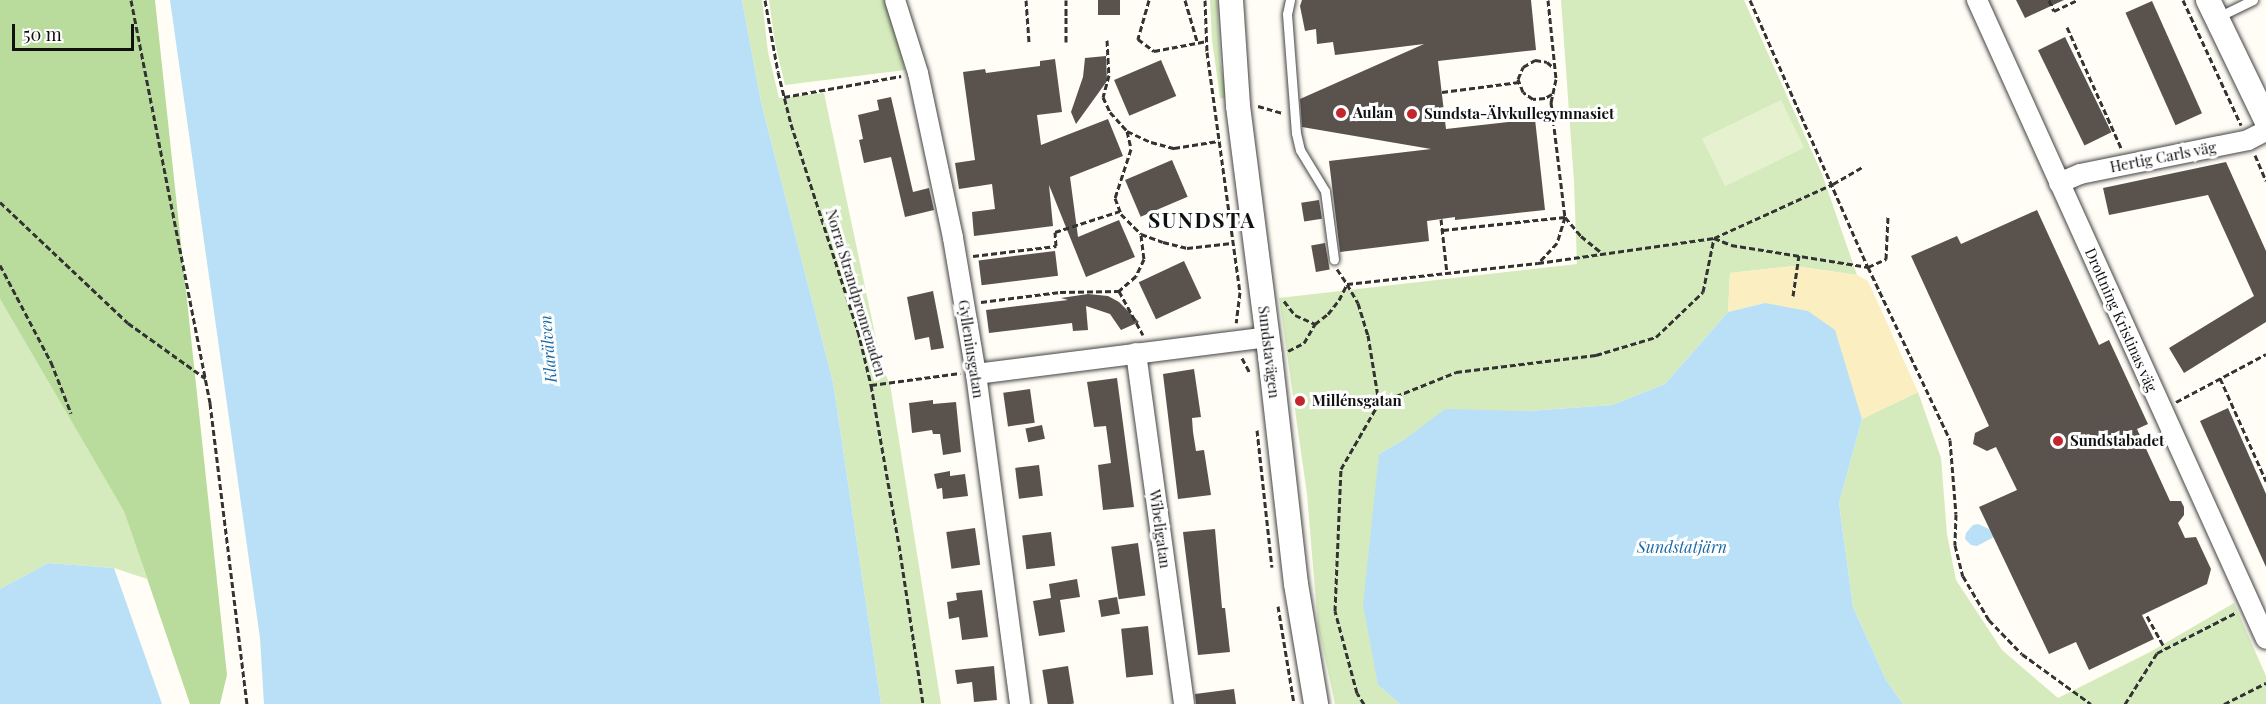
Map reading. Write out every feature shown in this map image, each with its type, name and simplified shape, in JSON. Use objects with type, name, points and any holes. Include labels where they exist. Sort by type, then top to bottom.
[{"type":"street","name":"Gylleniusgatan","points":[[895,0],[918,74],[956,258],[976,374],[1020,704]]},
{"type":"street","name":"Sundstavägen","points":[[1231,0],[1238,106],[1269,346],[1296,584],[1316,704]]},
{"type":"street","name":"Drottning Kristinas väg","points":[[1977,0],[2266,639]]},
{"type":"street","points":[[2212,9],[2266,120]]},
{"type":"street","name":"Hertig Carls väg","points":[[2060,183],[2080,174],[2248,140],[2266,131]]},
{"type":"street","points":[[976,374],[1142,352],[1269,346]]},
{"type":"street","name":"Wibeligatan","points":[[1142,352],[1184,704]]},
{"type":"lane","points":[[1290,0],[1287,14],[1296,133],[1300,150],[1325,190],[1334,259]]},
{"type":"lane","points":[[2212,9],[2253,0]]},
{"type":"path","points":[[131,0],[205,378],[226,513],[247,704]]},
{"type":"path","name":"Norra Strandpromenaden","points":[[765,0],[784,97],[858,331],[871,385],[899,545],[923,704]]},
{"type":"path","points":[[1026,0],[1029,42]]},
{"type":"path","points":[[1066,0],[1066,42]]},
{"type":"path","points":[[1149,0],[1138,39],[1154,51],[1197,41],[1207,41]]},
{"type":"path","points":[[1185,0],[1197,41]]},
{"type":"path","points":[[1538,263],[1557,243],[1565,218],[1551,102],[1555,70],[1548,0]]},
{"type":"path","points":[[1750,0],[1868,267],[1950,440],[1956,514],[1954,545],[1963,576],[1989,620],[2022,654],[2091,704]]},
{"type":"path","points":[[2049,0],[2054,11],[2078,0]]},
{"type":"path","points":[[2183,0],[2266,181]]},
{"type":"path","points":[[2067,27],[2124,155]]},
{"type":"path","points":[[1107,40],[1109,75],[1103,97],[1110,112],[1127,131],[1151,142],[1174,148],[1218,141]]},
{"type":"path","points":[[1553,92],[1545,98],[1533,99],[1522,92],[1519,82],[1523,67],[1534,60],[1547,62],[1555,70]]},
{"type":"path","points":[[784,97],[918,74]]},
{"type":"path","points":[[1442,92],[1519,82]]},
{"type":"path","points":[[1127,131],[1131,149],[1115,198],[1120,211],[1141,234],[1187,248],[1232,243]]},
{"type":"path","points":[[1347,284],[1538,263],[1714,238],[1833,184],[1863,167]]},
{"type":"path","points":[[0,202],[128,323],[205,378]]},
{"type":"path","points":[[956,258],[1056,246],[1055,232],[1120,211]]},
{"type":"path","points":[[1714,238],[1731,245],[1868,267],[1886,259],[1888,216]]},
{"type":"path","points":[[1443,230],[1565,218]]},
{"type":"path","points":[[1565,218],[1581,236],[1603,253]]},
{"type":"path","points":[[1441,219],[1447,273]]},
{"type":"path","points":[[964,304],[1060,292],[1119,291],[1136,276],[1144,259],[1141,234]]},
{"type":"path","points":[[1378,404],[1456,372],[1596,355],[1656,337],[1703,292],[1714,238]]},
{"type":"path","points":[[1793,296],[1799,255]]},
{"type":"path","points":[[1334,259],[1338,274],[1358,303],[1368,335],[1378,404],[1341,469],[1335,610],[1356,693],[1364,704]]},
{"type":"path","points":[[0,266],[51,362],[71,413]]},
{"type":"path","points":[[1269,346],[1304,343],[1315,324],[1328,314],[1339,300],[1347,284]]},
{"type":"path","points":[[1119,291],[1140,327],[1142,352]]},
{"type":"path","points":[[2161,410],[2266,354]]},
{"type":"path","points":[[871,385],[965,372],[976,374]]},
{"type":"path","points":[[2220,378],[2266,481]]},
{"type":"path","points":[[2125,704],[2148,663],[2165,648],[2242,610]]},
{"type":"path","points":[[2147,616],[2165,648]]},
{"type":"path","points":[[2224,704],[2266,683]]},
{"type":"green space","points":[[0,0],[155,0],[227,675],[220,704],[190,704],[124,511],[0,299]]},
{"type":"green space","points":[[742,0],[762,0],[768,52],[779,98],[824,93],[882,367],[890,384],[941,704],[881,704],[833,382],[761,102]]},
{"type":"green space","points":[[769,0],[885,0],[896,27],[905,70],[785,85],[775,43]]},
{"type":"green space","points":[[1210,0],[1217,0],[1220,61],[1227,99],[1220,98],[1212,40]]},
{"type":"green space","points":[[1561,0],[1744,0],[1822,174],[1857,275],[1794,266],[1730,273],[1728,312],[1665,384],[1612,405],[1527,411],[1405,439],[1379,454],[1378,685],[1400,704],[1335,704],[1318,626],[1307,494],[1279,298],[1577,264],[1574,182]]},
{"type":"green space","points":[[1781,100],[1804,148],[1725,186],[1702,139]]},
{"type":"green space","points":[[0,299],[124,510],[147,579],[114,568],[48,563],[0,589]]},
{"type":"green space","points":[[1918,392],[1941,458],[1947,534],[1956,580],[2002,650],[2058,698],[2150,652],[2234,603],[2266,676],[2266,704],[1903,704],[1886,680],[1853,607],[1839,503],[1862,419]]},
{"type":"sand","points":[[1794,266],[1857,275],[1868,281],[1918,392],[1862,419],[1834,330],[1765,303],[1728,312],[1730,273]]},
{"type":"water","name":"Klarälven","points":[[170,0],[742,0],[761,102],[833,382],[881,704],[264,704],[260,638]]},
{"type":"water","name":"Sundstatjärn","points":[[1765,303],[1808,311],[1835,330],[1862,419],[1839,503],[1853,607],[1886,680],[1903,704],[1400,704],[1378,685],[1363,605],[1379,454],[1405,439],[1445,409],[1527,411],[1612,405],[1665,384],[1728,312]]},
{"type":"water","points":[[1978,524],[1989,529],[1994,537],[1977,546],[1971,545],[1965,539],[1966,533],[1973,525]]},
{"type":"water","points":[[48,563],[114,568],[162,704],[0,704],[0,589]]},
{"type":"building","points":[[1098,0],[1120,0],[1120,15],[1098,15]]},
{"type":"building","name":"Sundsta-Älvkullegymnasiet","points":[[1302,0],[1531,0],[1536,50],[1438,61],[1446,129],[1535,119],[1545,210],[1427,221],[1429,241],[1340,252],[1329,161],[1431,149],[1302,127],[1300,99],[1424,44],[1335,55],[1333,42],[1317,44],[1316,29],[1305,31],[1300,6]]},
{"type":"building","points":[[2016,0],[2064,0],[2025,18]]},
{"type":"building","points":[[2152,1],[2202,113],[2176,125],[2126,13]]},
{"type":"building","points":[[2065,37],[2111,132],[2085,145],[2038,50]]},
{"type":"building","points":[[1106,56],[1107,81],[1076,124],[1071,112],[1083,77],[1085,58]]},
{"type":"building","points":[[1055,59],[1062,112],[1037,115],[1041,145],[1108,119],[1123,156],[1070,177],[1078,237],[1119,220],[1135,257],[1086,277],[1049,185],[1053,226],[974,236],[972,212],[995,209],[992,184],[959,189],[955,163],[975,160],[963,72],[985,69],[986,73],[1040,66],[1040,61]]},
{"type":"building","points":[[1161,60],[1176,96],[1129,116],[1114,80]]},
{"type":"building","points":[[891,97],[913,192],[929,188],[934,210],[905,217],[891,157],[864,163],[859,140],[863,139],[858,115],[879,110],[877,100]]},
{"type":"building","points":[[1172,160],[1188,197],[1141,217],[1125,180]]},
{"type":"building","points":[[2226,162],[2266,251],[2266,322],[2184,373],[2169,348],[2254,296],[2208,195],[2109,215],[2103,188]]},
{"type":"building","points":[[1319,200],[1322,219],[1304,222],[1301,203]]},
{"type":"building","name":"Sundstabadet","points":[[2037,210],[2099,345],[2109,340],[2148,424],[2137,429],[2170,501],[2181,501],[2184,507],[2184,515],[2178,523],[2185,538],[2196,537],[2211,569],[2207,584],[2142,615],[2154,639],[2089,670],[2076,642],[2049,654],[1979,507],[2017,490],[1996,447],[1987,451],[1973,444],[1975,433],[1989,426],[1911,256],[1957,236],[1961,244]]},
{"type":"building","points":[[1325,243],[1330,270],[1316,272],[1311,245]]},
{"type":"building","points":[[1055,251],[1058,276],[982,285],[979,260]]},
{"type":"building","points":[[1184,261],[1201,298],[1156,319],[1139,282]]},
{"type":"building","points":[[933,291],[944,348],[931,350],[929,337],[915,340],[907,297]]},
{"type":"building","points":[[1088,294],[1108,296],[1119,302],[1139,322],[1121,330],[1110,314],[1086,306],[1088,330],[1073,331],[1072,323],[989,333],[986,310],[1068,300],[1061,298]]},
{"type":"building","points":[[1194,369],[1201,417],[1192,418],[1193,432],[1196,451],[1204,450],[1211,495],[1178,499],[1163,374]]},
{"type":"building","points":[[1117,378],[1134,507],[1103,510],[1098,465],[1111,463],[1106,426],[1094,427],[1087,382]]},
{"type":"building","points":[[1030,389],[1035,423],[1008,426],[1003,393]]},
{"type":"building","points":[[933,400],[933,404],[956,402],[961,452],[943,455],[940,434],[933,434],[932,430],[912,433],[909,403]]},
{"type":"building","points":[[2228,408],[2266,494],[2266,567],[2200,421]]},
{"type":"building","points":[[1042,425],[1045,439],[1028,442],[1025,429]]},
{"type":"building","points":[[1039,465],[1043,496],[1019,499],[1015,468]]},
{"type":"building","points":[[950,471],[950,476],[965,474],[968,496],[943,499],[942,488],[937,489],[934,474]]},
{"type":"building","points":[[975,528],[980,565],[951,569],[946,532]]},
{"type":"building","points":[[1215,529],[1222,608],[1225,608],[1230,652],[1198,655],[1183,532]]},
{"type":"building","points":[[1051,532],[1055,566],[1026,569],[1022,536]]},
{"type":"building","points":[[1138,543],[1145,595],[1119,599],[1111,547]]},
{"type":"building","points":[[1077,579],[1080,597],[1060,600],[1065,632],[1039,636],[1033,601],[1051,598],[1049,584]]},
{"type":"building","points":[[982,590],[988,637],[962,640],[959,617],[949,619],[947,602],[957,600],[956,593]]},
{"type":"building","points":[[1117,597],[1120,614],[1101,617],[1098,600]]},
{"type":"building","points":[[1148,626],[1153,675],[1126,678],[1121,629]]},
{"type":"building","points":[[994,666],[997,700],[974,702],[972,682],[957,684],[955,670]]},
{"type":"building","points":[[1068,666],[1074,704],[1048,704],[1042,670]]},
{"type":"building","points":[[1234,689],[1236,704],[1196,704],[1195,694]]},
{"type":"place","name":"Aulan","points":[[1341,113]]},
{"type":"place","name":"Sundsta-Älvkullegymnasiet","points":[[1412,114]]},
{"type":"place","name":"Millénsgatan","points":[[1300,401]]},
{"type":"place","name":"Sundstabadet","points":[[2058,441]]},
{"type":"district","name":"SUNDSTA","points":[[1202,219]]}]
